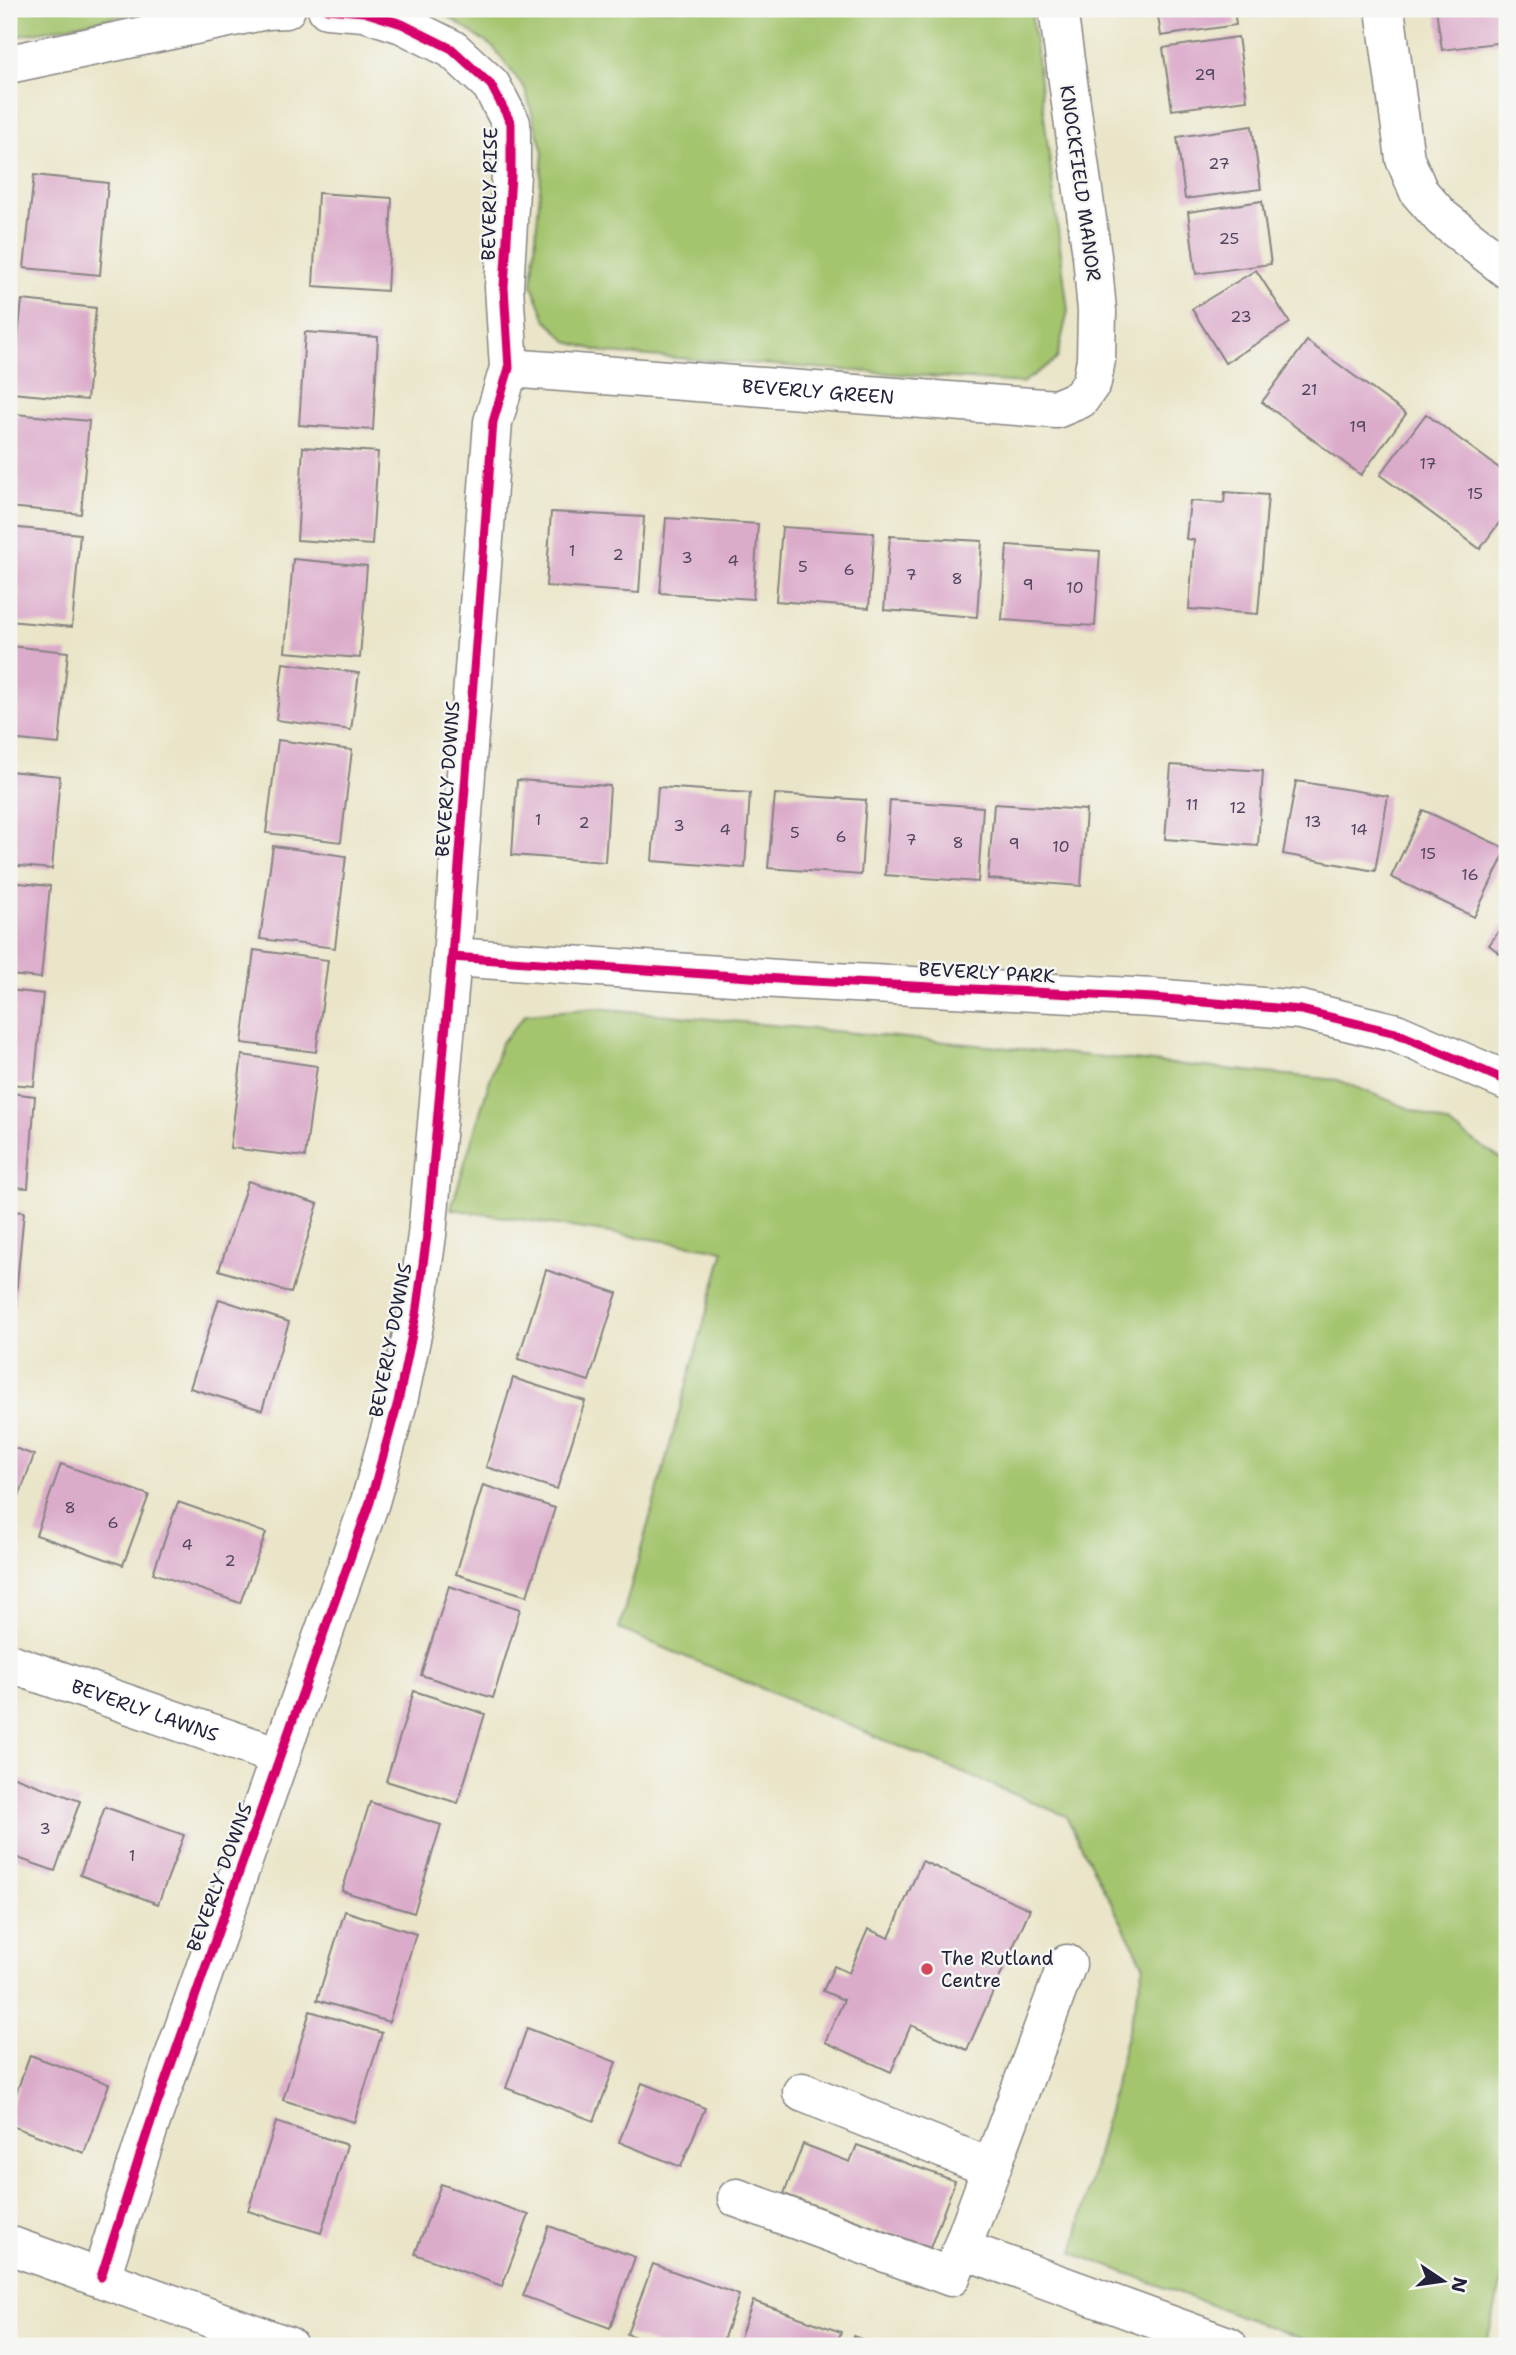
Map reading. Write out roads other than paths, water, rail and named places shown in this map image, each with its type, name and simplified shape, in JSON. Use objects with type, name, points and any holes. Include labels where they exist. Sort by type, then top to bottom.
[{"type":"street","points":[[9,64],[267,10],[286,9]]},
{"type":"street","name":"BEVERLY RISE","points":[[327,9],[364,12],[402,24],[452,49],[491,85],[511,123],[511,175],[504,287],[509,368]]},
{"type":"street","name":"KNOCKFIELD MANOR","points":[[1058,9],[1092,256],[1097,311],[1096,359]]},
{"type":"street","points":[[1385,9],[1405,159],[1419,192],[1442,218],[1507,269]]},
{"type":"street","name":"BEVERLY GREEN","points":[[509,368],[1056,410],[1080,399],[1092,382],[1096,359]]},
{"type":"street","name":"BEVERLY DOWNS","points":[[101,2277],[149,2127],[370,1502],[398,1402],[416,1315],[427,1235],[452,957],[493,422],[509,368]]},
{"type":"street","name":"BEVERLY PARK","points":[[452,957],[793,980],[1153,998],[1301,1010],[1396,1033],[1507,1081]]},
{"type":"street","name":"BEVERLY LAWNS","points":[[9,1663],[281,1757]]},
{"type":"street","points":[[737,2198],[951,2277],[1067,1964]]},
{"type":"street","points":[[802,2092],[991,2168]]},
{"type":"street","points":[[9,2245],[288,2346]]},
{"type":"street","points":[[962,2249],[1228,2346]]},
{"type":"place","name":"The Rutland Centre","points":[[927,1969]]}]
